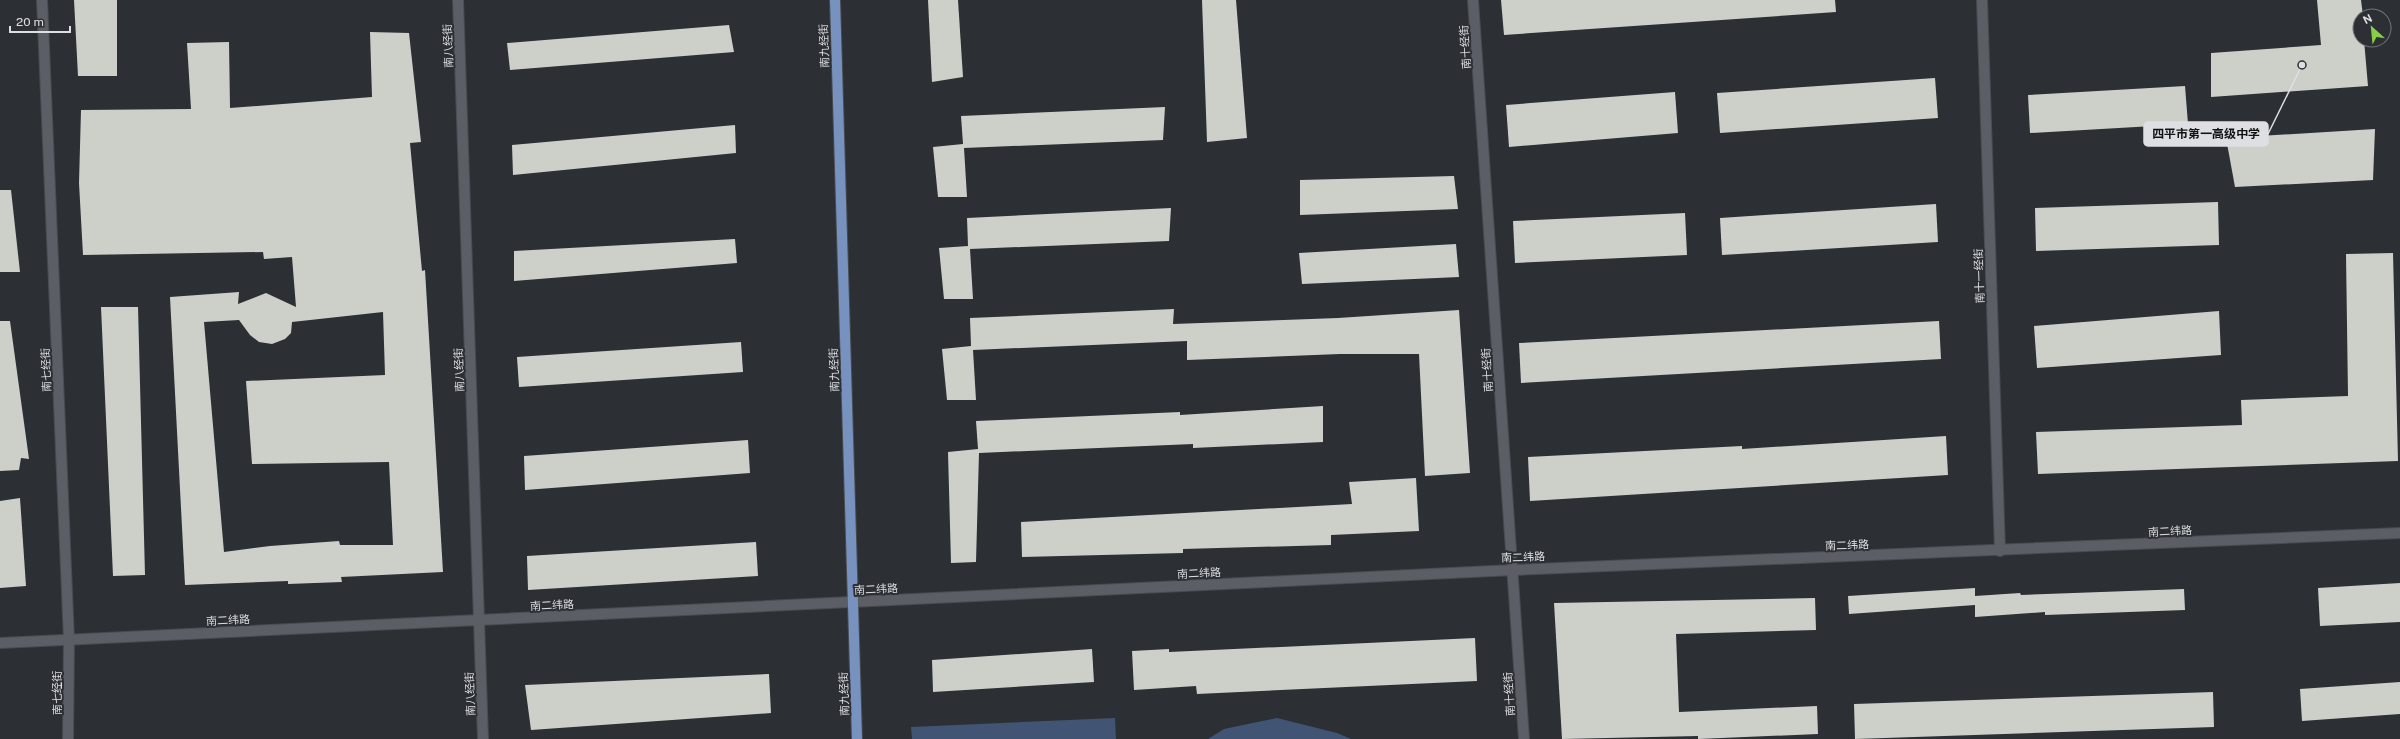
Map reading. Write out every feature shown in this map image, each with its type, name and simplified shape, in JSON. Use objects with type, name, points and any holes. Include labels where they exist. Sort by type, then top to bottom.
[{"type":"main road","name":"南九经街","points":[[835,0],[857,739]]},
{"type":"street","name":"南七经街","points":[[42,0],[69,640],[68,739]]},
{"type":"street","name":"南八经街","points":[[458,0],[483,739]]},
{"type":"street","name":"南十经街","points":[[1473,0],[1524,739]]},
{"type":"street","name":"南十一经街","points":[[1982,0],[2000,550]]},
{"type":"street","name":"南二纬路","points":[[0,643],[1512,570],[2400,533]]},
{"type":"shaded area","points":[[1115,718],[1116,739],[912,739],[911,727]]},
{"type":"shaded area","points":[[1277,718],[1337,733],[1351,739],[1208,739],[1224,729]]},
{"type":"building","points":[[74,0],[117,0],[117,76],[78,76]]},
{"type":"building","points":[[928,0],[958,0],[963,77],[932,82]]},
{"type":"building","points":[[1202,0],[1236,0],[1247,138],[1207,142]]},
{"type":"building","points":[[1501,0],[1835,0],[1836,12],[1504,35]]},
{"type":"building","points":[[2317,0],[2361,0],[2362,8],[2352,8],[2352,48],[2365,48],[2368,86],[2211,97],[2211,53],[2321,45]]},
{"type":"building","points":[[729,25],[734,52],[510,70],[507,43]]},
{"type":"building","points":[[370,32],[409,33],[421,142],[410,143],[422,271],[425,270],[443,572],[341,577],[342,582],[288,584],[288,581],[185,585],[170,297],[239,292],[238,304],[266,293],[296,307],[292,257],[264,259],[263,252],[83,255],[79,183],[81,110],[191,109],[187,43],[229,42],[230,108],[372,97]],"holes":[[[383,312],[385,375],[246,381],[252,464],[389,462],[393,545],[340,545],[339,541],[270,546],[224,552],[204,322],[239,320],[250,335],[259,342],[272,344],[285,339],[291,333],[292,322]]]},
{"type":"building","points":[[1935,78],[1938,118],[1720,133],[1717,93]]},
{"type":"building","points":[[2185,86],[2188,124],[2030,133],[2028,95]]},
{"type":"building","points":[[1675,92],[1678,133],[1509,147],[1506,105]]},
{"type":"building","points":[[1165,107],[1163,140],[964,148],[967,197],[938,197],[933,147],[963,144],[961,116]]},
{"type":"building","points":[[735,125],[736,153],[513,175],[512,145]]},
{"type":"building","points":[[2375,129],[2373,180],[2235,187],[2226,138]]},
{"type":"building","points":[[1454,176],[1458,209],[1300,215],[1300,180]]},
{"type":"building","points":[[0,190],[11,190],[20,272],[0,272]]},
{"type":"building","points":[[2218,202],[2219,245],[2036,251],[2035,208]]},
{"type":"building","points":[[1936,204],[1938,242],[1722,255],[1720,218]]},
{"type":"building","points":[[1171,208],[1169,241],[970,249],[973,299],[944,299],[939,248],[968,246],[967,218]]},
{"type":"building","points":[[1685,213],[1687,255],[1515,263],[1513,221]]},
{"type":"building","points":[[735,239],[737,263],[514,281],[514,251]]},
{"type":"building","points":[[1456,244],[1459,277],[1302,284],[1299,253]]},
{"type":"building","points":[[2393,253],[2398,461],[2038,474],[2036,432],[2242,425],[2241,400],[2348,396],[2346,254]]},
{"type":"building","points":[[101,307],[138,307],[145,575],[113,576]]},
{"type":"building","points":[[1174,309],[1173,324],[1338,318],[1459,310],[1470,473],[1425,476],[1419,354],[1340,354],[1187,360],[1187,341],[973,350],[976,400],[947,400],[942,349],[971,346],[970,318]]},
{"type":"building","points":[[2219,311],[2221,355],[2037,368],[2034,326]]},
{"type":"building","points":[[0,321],[10,321],[29,459],[21,458],[19,470],[0,471]]},
{"type":"building","points":[[1939,321],[1941,359],[1521,383],[1519,343]]},
{"type":"building","points":[[741,342],[743,372],[519,387],[517,357]]},
{"type":"building","points":[[1323,406],[1323,442],[1193,448],[1193,444],[979,453],[976,562],[951,563],[948,452],[978,449],[976,421],[1180,412],[1180,415]]},
{"type":"building","points":[[1946,436],[1948,475],[1530,501],[1528,457],[1742,446],[1742,449]]},
{"type":"building","points":[[748,440],[750,473],[525,490],[524,456]]},
{"type":"building","points":[[1416,478],[1419,531],[1331,535],[1331,545],[1183,549],[1183,553],[1022,557],[1021,522],[1352,504],[1349,482]]},
{"type":"building","points":[[20,498],[26,586],[0,588],[0,501]]},
{"type":"building","points":[[756,542],[758,576],[528,590],[527,556]]},
{"type":"building","points":[[2400,583],[2400,622],[2320,626],[2318,588]]},
{"type":"building","points":[[1975,588],[1975,596],[2020,593],[2021,595],[2184,589],[2185,610],[2045,615],[2045,612],[1975,617],[1975,605],[1849,614],[1848,596]]},
{"type":"building","points":[[1815,598],[1816,630],[1676,634],[1679,712],[1817,706],[1818,734],[1698,739],[1698,736],[1562,739],[1554,603]]},
{"type":"building","points":[[1475,638],[1477,681],[1197,694],[1196,686],[1134,690],[1132,651],[1169,649],[1169,652]]},
{"type":"building","points":[[1092,649],[1094,682],[933,692],[932,660]]},
{"type":"building","points":[[769,674],[771,713],[531,730],[525,685]]},
{"type":"building","points":[[2400,682],[2400,714],[2302,721],[2300,689]]},
{"type":"building","points":[[2213,692],[2214,727],[1855,739],[1854,704]]},
{"type":"place","name":"四平市第一高级中学","points":[[2302,65]]}]
